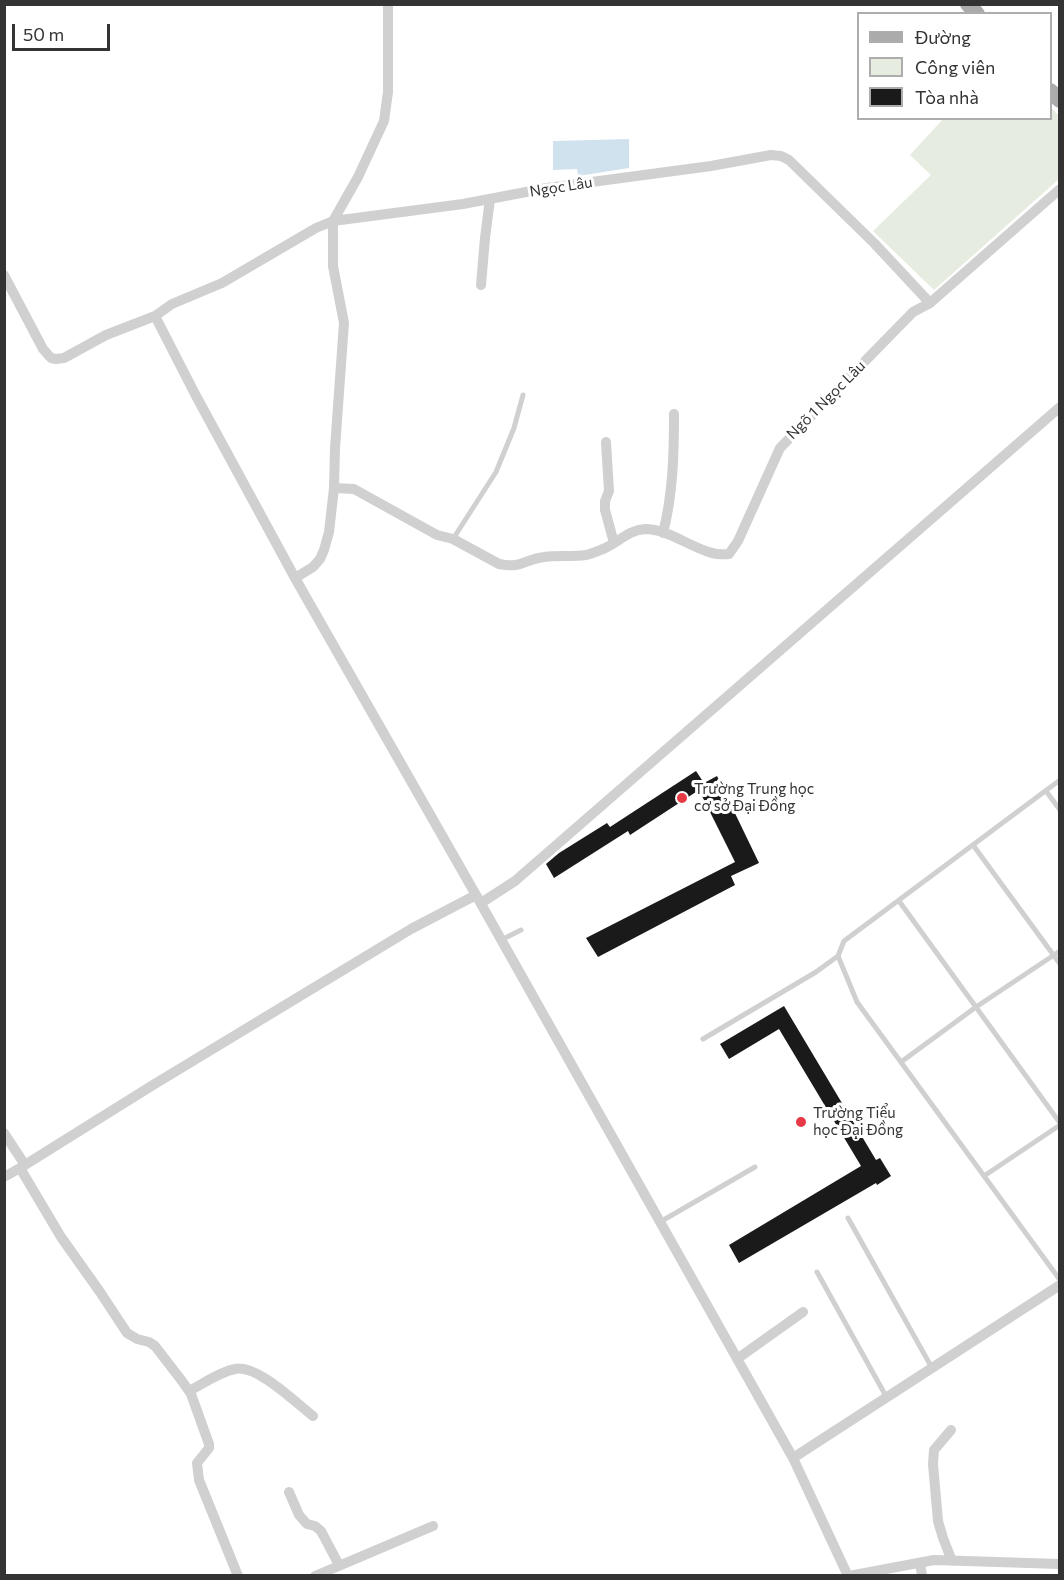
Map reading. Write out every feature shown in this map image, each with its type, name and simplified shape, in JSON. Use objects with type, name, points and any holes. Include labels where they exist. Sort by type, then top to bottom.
[{"type":"street","points":[[295,578],[316,564],[324,550],[329,532],[334,488],[344,323],[333,266],[333,221],[358,177],[384,121],[388,92],[388,4]]},
{"type":"street","name":"Ngọc Lâu","points":[[4,275],[43,350],[51,358],[64,358],[106,335],[155,316],[172,304],[222,283],[316,228],[333,221],[463,204],[559,186],[711,166],[771,155],[789,160],[874,243],[930,303]]},
{"type":"street","points":[[930,303],[1059,189]]},
{"type":"street","points":[[481,285],[490,199]]},
{"type":"street","name":"Ngõ 1 Ngọc Lâu","points":[[334,488],[354,489],[436,535],[453,539],[499,564],[516,566],[546,556],[587,555],[607,548],[634,531],[646,529],[721,555],[729,554],[738,541],[780,448],[913,312],[930,303]]},
{"type":"street","points":[[155,316],[295,578],[793,1458],[848,1575],[870,1574],[934,1560],[1059,1564]]},
{"type":"street","points":[[4,1178],[411,929],[515,881],[1059,406]]},
{"type":"street","points":[[663,533],[670,503],[674,414]]},
{"type":"street","points":[[606,442],[609,491],[605,501],[605,510],[614,543]]},
{"type":"street","points":[[4,1133],[61,1237],[127,1333],[155,1346],[189,1391],[209,1444],[209,1448],[197,1463],[199,1480],[238,1575]]},
{"type":"street","points":[[793,1458],[887,1398],[1059,1282]]},
{"type":"street","points":[[737,1359],[803,1312]]},
{"type":"street","points":[[189,1391],[225,1372],[246,1368],[265,1378],[313,1416]]},
{"type":"street","points":[[951,1430],[934,1450],[933,1464],[938,1521],[942,1538],[952,1561]]},
{"type":"street","points":[[289,1492],[299,1515],[307,1524],[321,1531],[339,1565]]},
{"type":"street","points":[[315,1575],[433,1526]]},
{"type":"street","points":[[920,1563],[922,1575]]},
{"type":"lane","points":[[453,539],[496,472],[514,428],[523,395]]},
{"type":"lane","points":[[703,1039],[816,972],[838,956],[844,941],[1059,780]]},
{"type":"lane","points":[[1046,791],[1059,810]]},
{"type":"lane","points":[[973,845],[1059,964]]},
{"type":"lane","points":[[899,901],[1059,1124],[984,1176]]},
{"type":"lane","points":[[501,940],[521,930]]},
{"type":"lane","points":[[901,1062],[976,1007],[1059,951]]},
{"type":"lane","points":[[838,956],[858,1002],[1059,1282]]},
{"type":"lane","points":[[660,1222],[755,1167]]},
{"type":"lane","points":[[848,1218],[932,1368]]},
{"type":"lane","points":[[817,1272],[887,1398]]},
{"type":"green space","points":[[1052,108],[1059,116],[1059,179],[934,290],[873,231],[931,175],[910,155],[942,120],[1052,120]]},
{"type":"water","points":[[629,139],[629,168],[578,176],[577,169],[553,170],[553,141]]},
{"type":"building","points":[[696,771],[704,783],[717,776],[759,863],[731,876],[735,885],[598,957],[586,938],[735,862],[699,790],[630,835],[628,831],[554,878],[546,864],[559,853],[607,823],[610,827]]},
{"type":"building","points":[[784,1006],[876,1160],[880,1158],[891,1176],[739,1263],[729,1245],[861,1166],[779,1029],[729,1059],[720,1044]]},
{"type":"place","name":"Trường Trung học cơ sở Đại Đồng","points":[[682,798]]},
{"type":"place","name":"Trường Tiểu học Đại Đồng","points":[[801,1122]]}]
